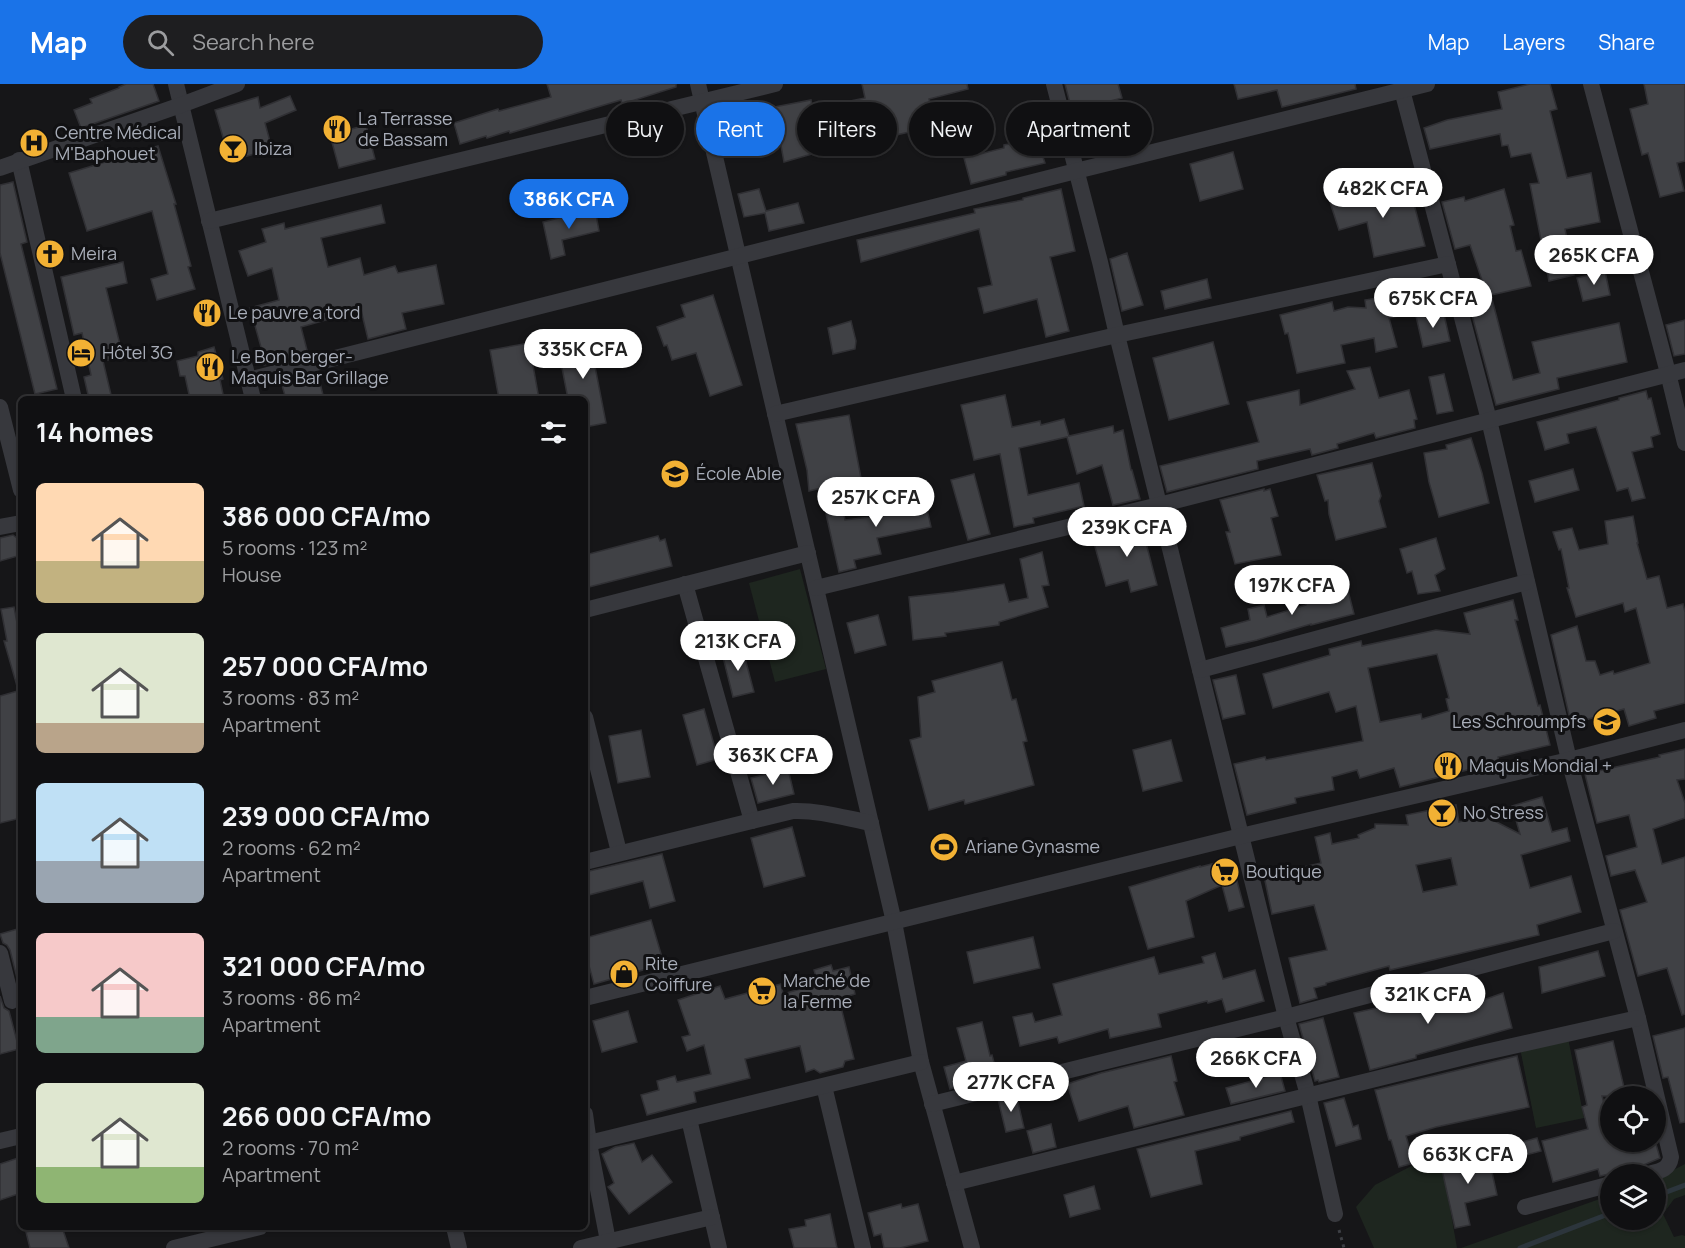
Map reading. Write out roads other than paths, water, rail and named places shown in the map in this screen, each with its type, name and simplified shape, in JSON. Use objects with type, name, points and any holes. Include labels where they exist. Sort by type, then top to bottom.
[{"type":"street","points":[[176,84],[252,396]]},
{"type":"street","points":[[0,168],[237,84]]},
{"type":"street","points":[[698,84],[703,102],[775,84]]},
{"type":"street","points":[[1054,84],[1286,1017],[1308,1095],[1335,1214]]},
{"type":"street","points":[[248,380],[738,255],[1426,84]]},
{"type":"street","points":[[1591,84],[1677,371],[1685,443]]},
{"type":"street","points":[[1402,90],[1488,420],[1569,760],[1638,1018],[1671,1157],[1670,1164],[1666,1168]]},
{"type":"street","points":[[209,221],[696,104]]},
{"type":"street","points":[[715,156],[894,922],[921,1062],[972,1248]]},
{"type":"street","points":[[20,160],[73,396]]},
{"type":"street","points":[[775,414],[1117,335],[1448,264]]},
{"type":"street","points":[[816,588],[1159,505],[1677,371]]},
{"type":"street","points":[[0,407],[18,478]]},
{"type":"street","points":[[0,527],[18,524]]},
{"type":"street","points":[[588,609],[808,553]]},
{"type":"street","points":[[1200,670],[1527,582]]},
{"type":"street","points":[[685,584],[752,821]]},
{"type":"street","points":[[588,997],[1241,836],[1569,760],[1685,730]]},
{"type":"street","points":[[588,742],[590,758],[619,852]]},
{"type":"street","points":[[588,861],[793,811],[807,810],[871,823]]},
{"type":"street","points":[[932,1104],[1286,1017],[1614,931]]},
{"type":"street","points":[[0,953],[11,1002]]},
{"type":"street","points":[[954,1183],[1477,1054],[1638,1018]]},
{"type":"street","points":[[589,1143],[921,1062]]},
{"type":"street","points":[[824,1086],[863,1248]]},
{"type":"street","points":[[689,1119],[719,1248]]},
{"type":"street","points":[[588,1136],[608,1242]]},
{"type":"street","points":[[0,1141],[18,1137]]},
{"type":"street","points":[[1525,1207],[1600,1187]]},
{"type":"street","points":[[580,1248],[712,1217]]},
{"type":"street","points":[[174,1248],[248,1230]]},
{"type":"street","points":[[455,1230],[459,1248]]},
{"type":"waterway","points":[[1666,1192],[1685,1185]]},
{"type":"waterway","points":[[1520,1248],[1600,1217]]},
{"type":"place","name":"La Terrasse de Bassam","points":[[337,129]]},
{"type":"place","name":"Centre Médical M'Baphouet","points":[[34,143]]},
{"type":"place","name":"Ibiza","points":[[233,149]]},
{"type":"place","name":"Meira","points":[[50,254]]},
{"type":"place","name":"Le pauvre a tord","points":[[207,313]]},
{"type":"place","name":"Hôtel 3G","points":[[81,353]]},
{"type":"place","name":"Le Bon berger- Maquis Bar Grillage","points":[[210,367]]},
{"type":"place","name":"École Able","points":[[675,474]]},
{"type":"place","name":"Les Schroumpfs","points":[[1607,722]]},
{"type":"place","name":"Maquis Mondial +","points":[[1448,766]]},
{"type":"place","name":"No Stress","points":[[1442,813]]},
{"type":"place","name":"Ariane Gynasme","points":[[944,847]]},
{"type":"place","name":"Boutique","points":[[1225,872]]},
{"type":"place","name":"Rite Coiffure","points":[[624,974]]},
{"type":"place","name":"Marché de la Ferme","points":[[762,991]]}]
